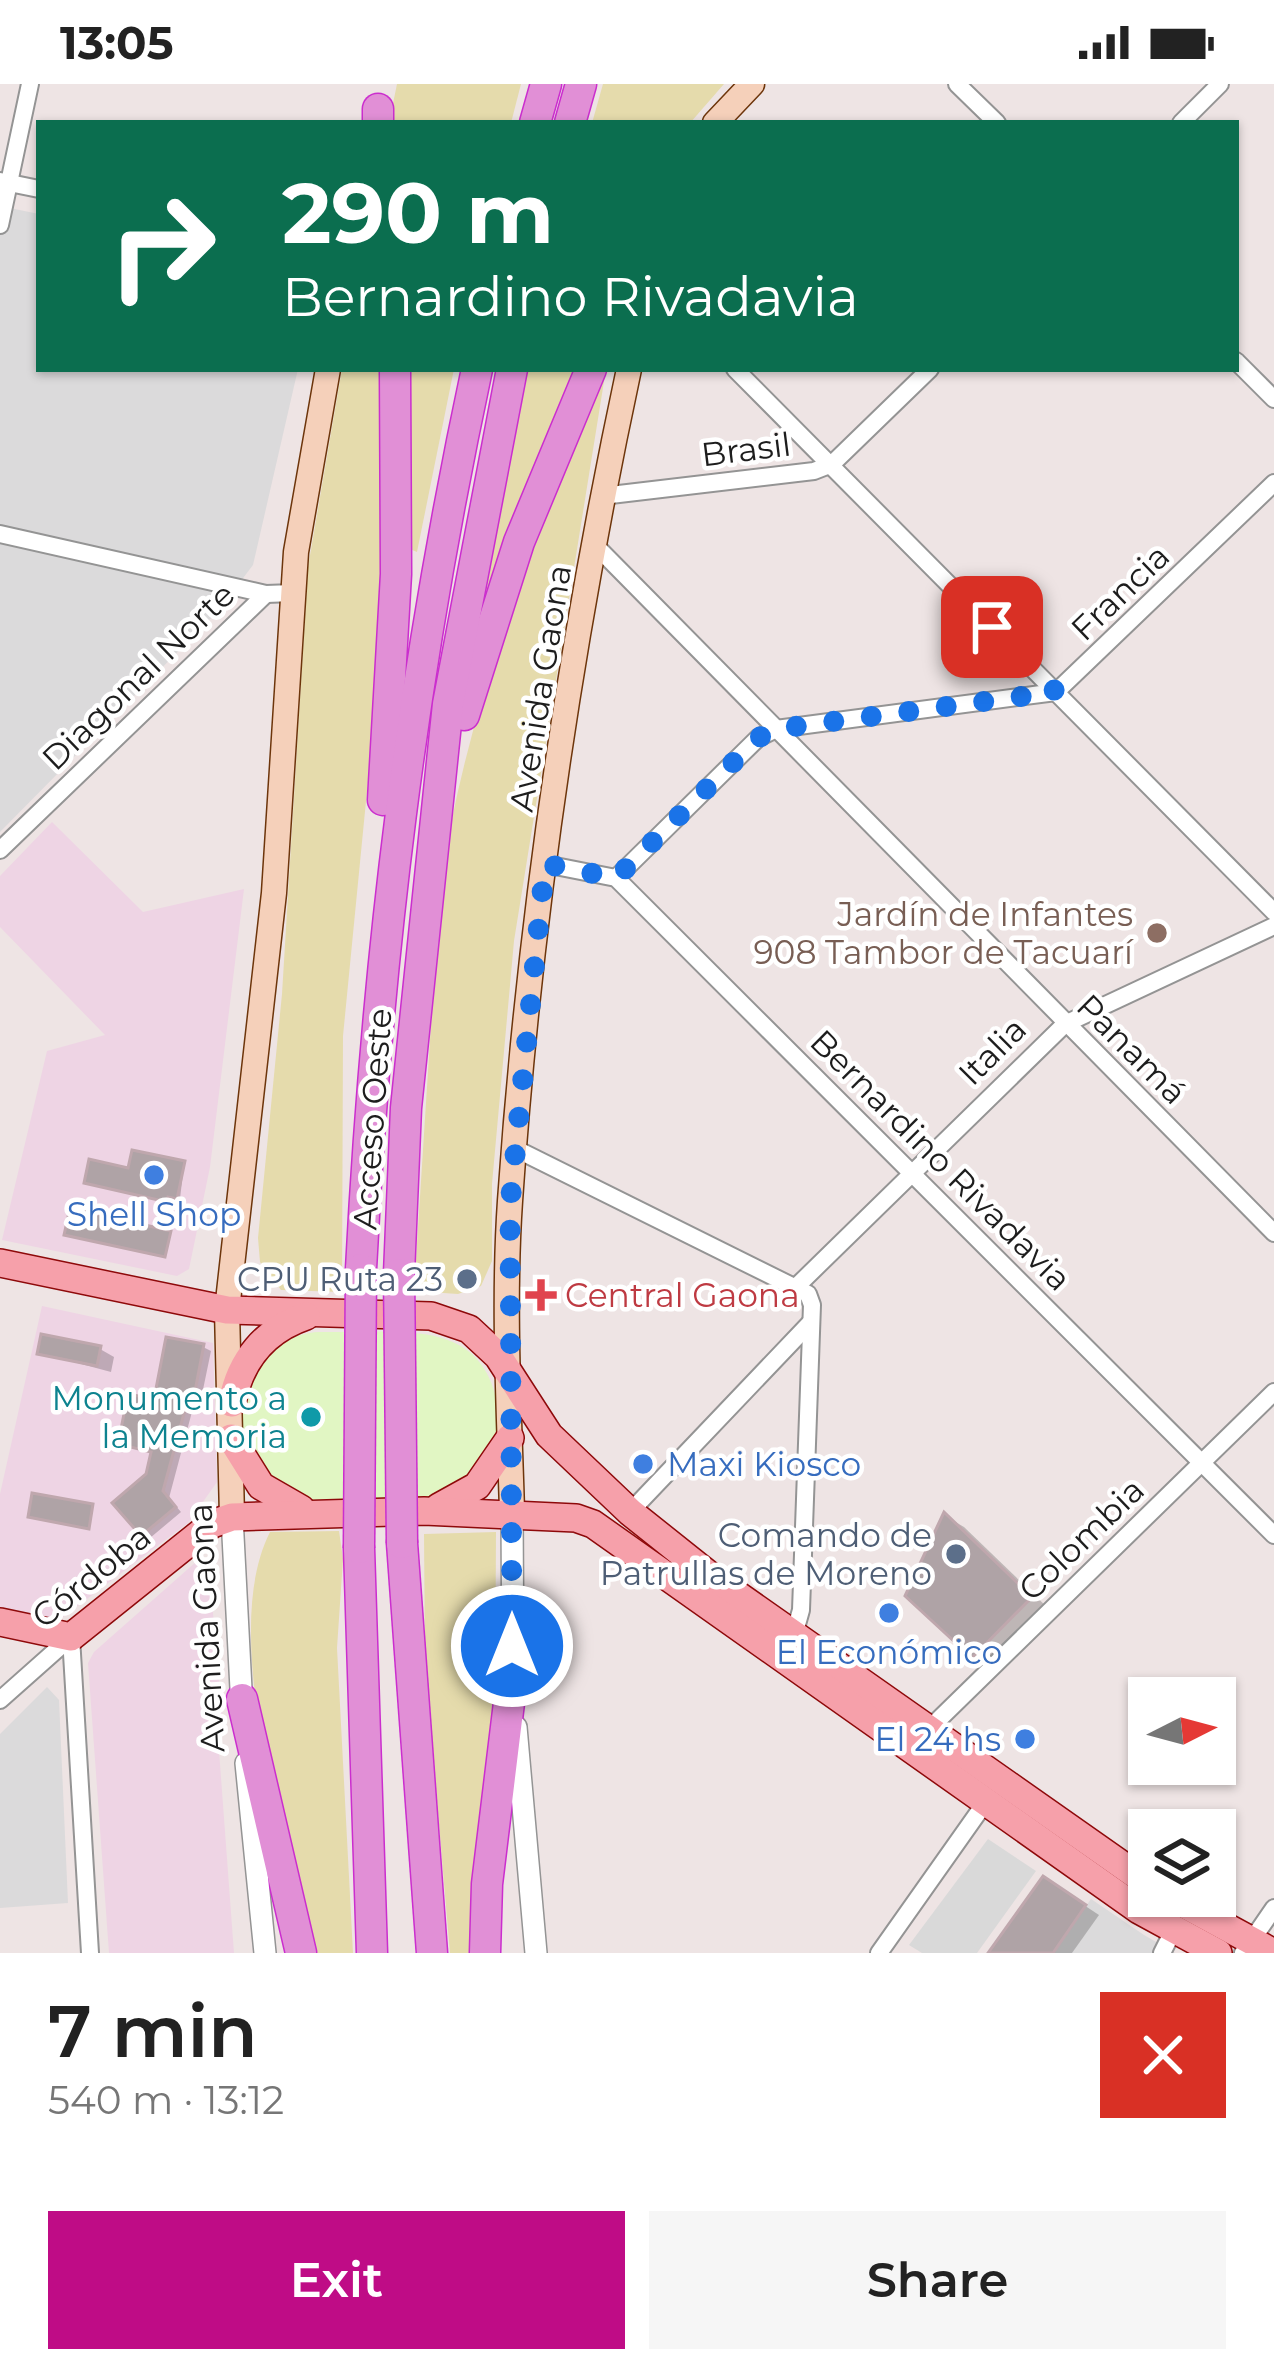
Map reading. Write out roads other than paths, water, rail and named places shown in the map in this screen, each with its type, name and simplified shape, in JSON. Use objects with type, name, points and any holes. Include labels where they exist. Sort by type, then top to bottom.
[{"type":"highway","points":[[536,120],[546,84]]},
{"type":"highway","points":[[571,120],[581,84]]},
{"type":"highway","points":[[382,937],[382,777],[398,507],[395,372]]},
{"type":"highway","name":"Acceso Oeste","points":[[372,1953],[358,1548],[361,1269],[382,937],[426,620],[476,372]]},
{"type":"highway","name":"Acceso Oeste","points":[[431,1953],[402,1543],[399,1274],[406,1108],[448,704],[511,372]]},
{"type":"highway","points":[[429,867],[485,638],[589,372]]},
{"type":"highway","points":[[485,1953],[487,1884],[512,1678]]},
{"type":"highway","points":[[242,1699],[301,1953]]},
{"type":"main road","points":[[718,120],[752,84]]},
{"type":"main road","name":"Avenida Gaona","points":[[232,1517],[226,1310],[274,893],[302,500],[327,372]]},
{"type":"main road","name":"Avenida Gaona","points":[[512,1511],[510,1204],[545,864],[602,496],[627,372]]},
{"type":"main road","points":[[0,1263],[226,1310],[452,1320],[484,1341],[549,1436],[630,1512],[794,1635],[1128,1869]]},
{"type":"main road","points":[[232,1403],[254,1350],[276,1330],[316,1313]]},
{"type":"main road","points":[[231,1438],[261,1486],[311,1511]]},
{"type":"main road","points":[[424,1511],[477,1486],[510,1438]]},
{"type":"main road","points":[[232,1517],[311,1511],[512,1511],[592,1524],[985,1803],[1168,1941],[1218,1953]]},
{"type":"main road","name":"Córdoba","points":[[71,1637],[212,1524],[232,1517]]},
{"type":"main road","points":[[0,1622],[71,1637]]},
{"type":"main road","points":[[1203,1917],[1256,1949]]},
{"type":"street","points":[[0,225],[5,182],[30,84]]},
{"type":"street","points":[[957,84],[994,120]]},
{"type":"street","points":[[1184,120],[1220,84]]},
{"type":"street","points":[[5,182],[36,188]]},
{"type":"street","points":[[1239,364],[1274,399]]},
{"type":"street","points":[[738,372],[1274,913]]},
{"type":"street","name":"Brasil","points":[[602,496],[814,471],[832,464],[927,372]]},
{"type":"street","name":"Francia","points":[[1056,692],[1274,483]]},
{"type":"street","points":[[0,534],[266,594],[292,593]]},
{"type":"street","name":"Panamá","points":[[596,546],[1274,1233]]},
{"type":"street","name":"Diagonal Norte","points":[[0,850],[266,594]]},
{"type":"street","points":[[545,864],[616,878],[758,738],[776,729],[1056,692]]},
{"type":"street","name":"Bernardino Rivadavia","points":[[616,878],[1274,1535]]},
{"type":"street","name":"Italia","points":[[797,1285],[1065,1024],[1274,926]]},
{"type":"street","points":[[516,1149],[808,1294],[811,1322],[801,1610],[794,1635]]},
{"type":"street","points":[[630,1512],[811,1322]]},
{"type":"street","name":"Colombia","points":[[929,1729],[1274,1392]]},
{"type":"street","name":"Avenida Gaona","points":[[512,1511],[512,1678],[536,1953]]},
{"type":"street","name":"Avenida Gaona","points":[[232,1517],[242,1699],[265,1953]]},
{"type":"street","points":[[71,1637],[90,1953]]},
{"type":"street","name":"Córdoba","points":[[0,1700],[71,1637]]},
{"type":"street","points":[[879,1953],[985,1803]]},
{"type":"street","points":[[1256,1949],[1274,1908]]},
{"type":"place","name":"Jardín de Infantes 908 Tambor de Tacuarí","points":[[1157,933]]},
{"type":"place","name":"Shell Shop","points":[[154,1175]]},
{"type":"place","name":"CPU Ruta 23","points":[[467,1279]]},
{"type":"place","name":"Central Gaona","points":[[541,1295]]},
{"type":"place","name":"Monumento a la Memoria","points":[[311,1417]]},
{"type":"place","name":"Maxi Kiosco","points":[[643,1464]]},
{"type":"place","name":"Comando de Patrullas de Moreno","points":[[956,1554]]},
{"type":"place","name":"El Económico","points":[[889,1613]]},
{"type":"place","name":"El 24 hs","points":[[1025,1739]]}]
